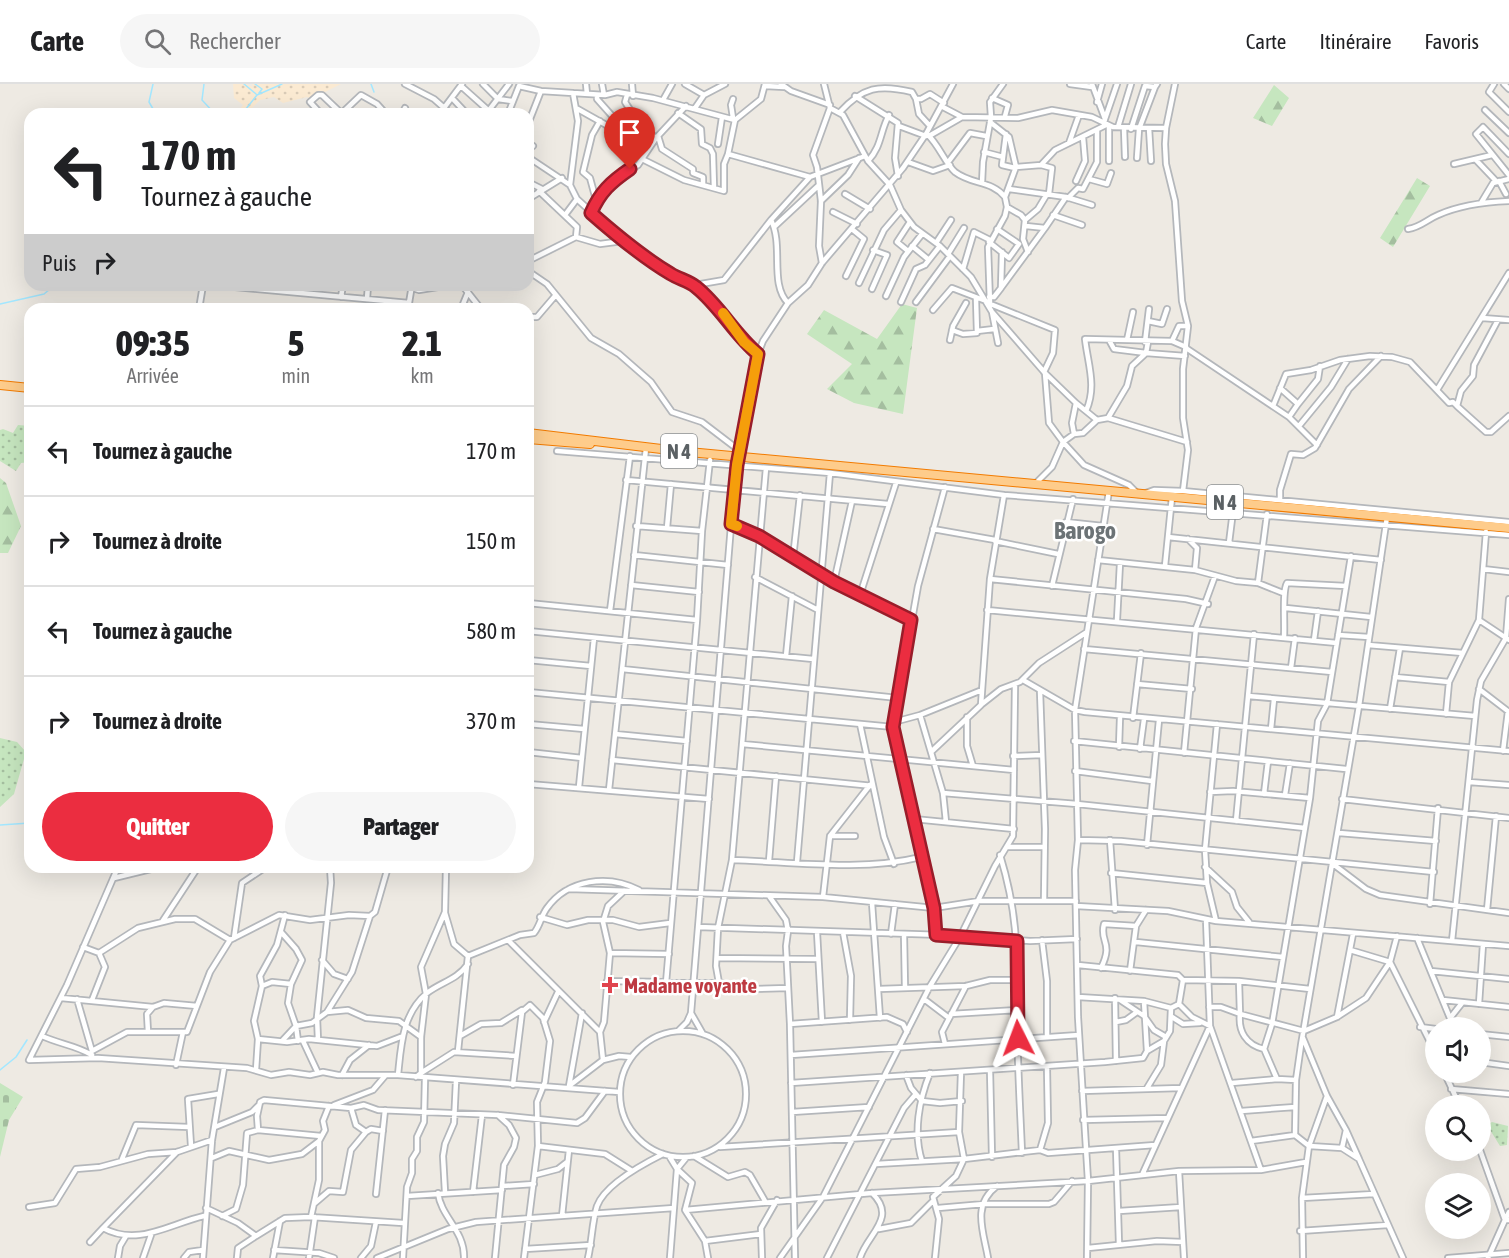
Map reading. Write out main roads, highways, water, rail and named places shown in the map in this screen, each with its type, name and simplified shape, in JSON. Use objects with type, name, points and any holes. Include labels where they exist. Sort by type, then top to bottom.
[{"type":"highway","points":[[0,385],[24,387]]},
{"type":"highway","points":[[0,390],[24,392]]},
{"type":"highway","name":"N 4","points":[[534,434],[710,458],[738,458],[1108,490],[1267,510],[1486,530],[1509,528]]},
{"type":"highway","name":"N 4","points":[[534,440],[595,445],[606,443]]},
{"type":"waterway","points":[[152,108],[149,102],[153,84]]},
{"type":"waterway","points":[[204,84],[202,100],[209,108]]},
{"type":"waterway","points":[[244,84],[256,94]]},
{"type":"waterway","points":[[255,84],[262,89],[259,93]]},
{"type":"waterway","points":[[247,108],[257,95],[282,84]]},
{"type":"waterway","points":[[371,84],[374,92]]},
{"type":"waterway","points":[[0,304],[44,294],[48,291]]},
{"type":"waterway","points":[[0,825],[24,823]]},
{"type":"waterway","points":[[0,1070],[16,1057],[27,1040]]},
{"type":"place","name":"Madame voyante","points":[[610,985]]},
{"type":"district","name":"Barogo","points":[[1085,530]]}]
